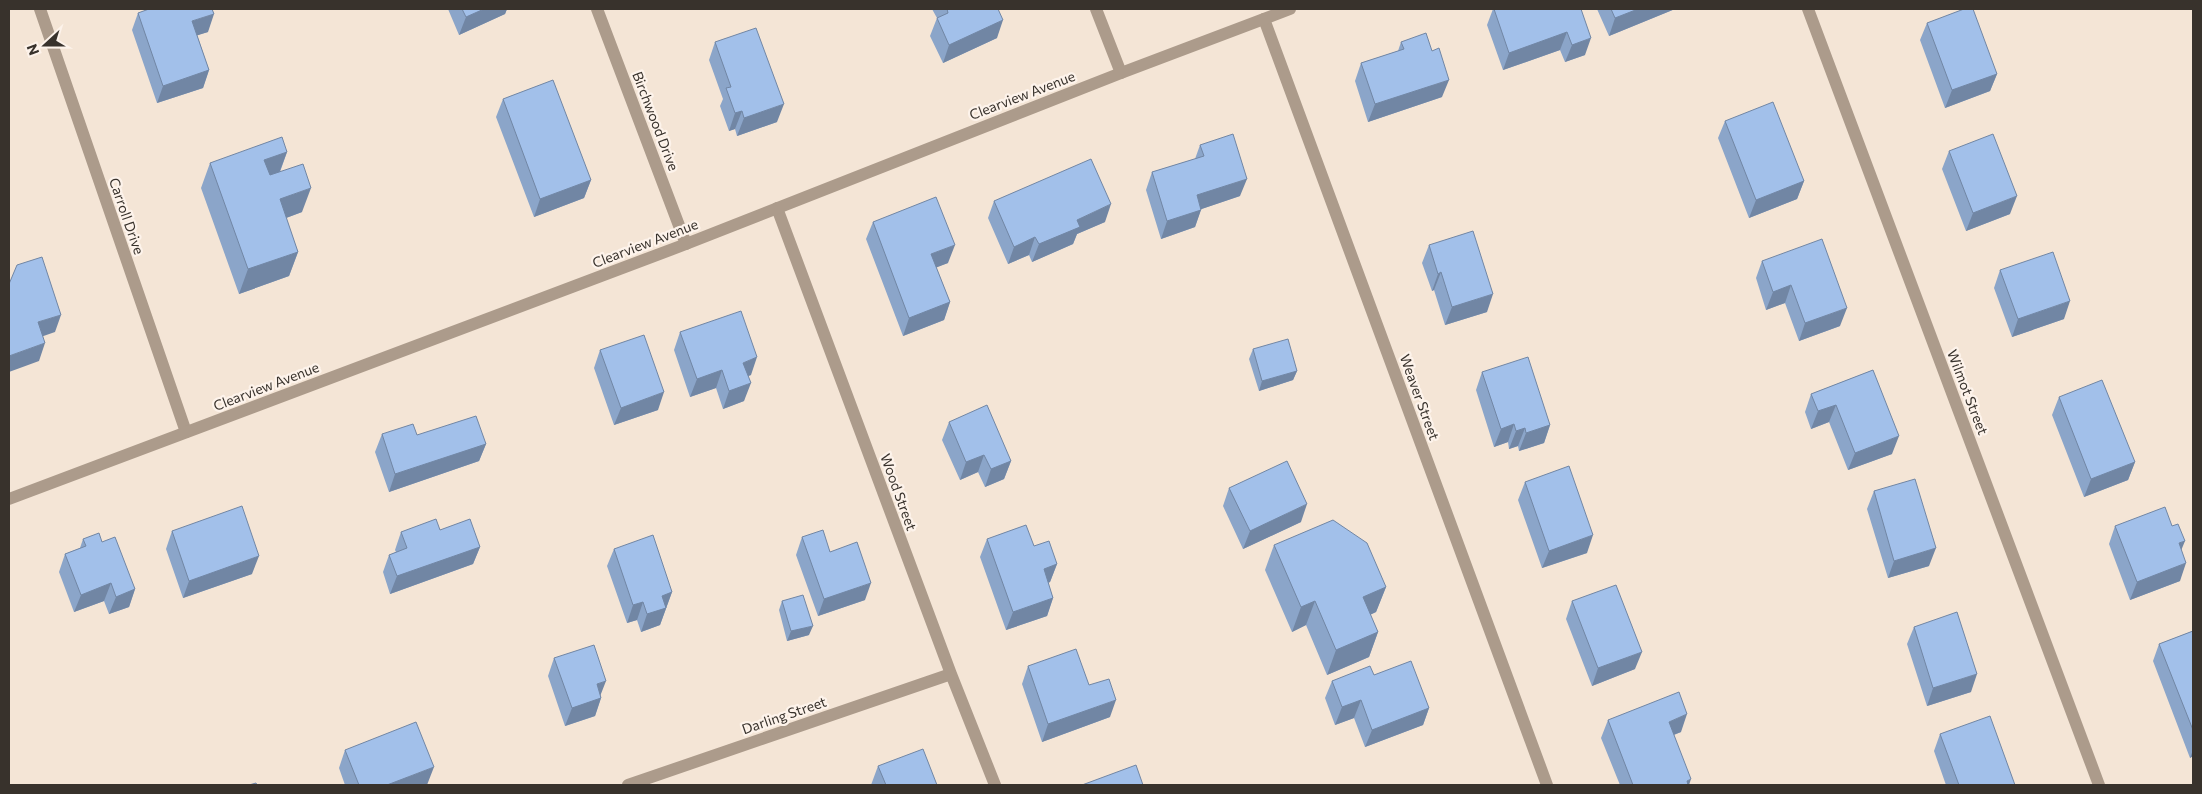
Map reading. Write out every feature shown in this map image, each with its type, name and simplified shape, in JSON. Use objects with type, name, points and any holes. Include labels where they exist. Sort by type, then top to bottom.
[{"type":"street","name":"Carroll Drive","points":[[40,9],[186,432]]},
{"type":"street","name":"Birchwood Drive","points":[[597,9],[686,244]]},
{"type":"street","points":[[1096,9],[1121,73]]},
{"type":"street","name":"Clearview Avenue","points":[[9,499],[686,244],[1121,73],[1290,9]]},
{"type":"street","name":"Wilmot Street","points":[[1808,9],[2099,785]]},
{"type":"street","name":"Weaver Street","points":[[1264,19],[1547,785]]},
{"type":"street","name":"Wood Street","points":[[777,208],[951,674],[995,785]]},
{"type":"street","name":"Darling Street","points":[[628,785],[951,674]]},
{"type":"building","points":[[149,9],[212,9],[214,14],[192,21],[209,70],[163,86],[138,13]]},
{"type":"building","points":[[462,9],[484,9],[466,17]]},
{"type":"building","points":[[947,9],[998,9],[1003,20],[949,45],[937,18],[948,13]]},
{"type":"building","points":[[1494,9],[1581,9],[1591,38],[1572,45],[1567,32],[1509,53]]},
{"type":"building","points":[[1611,9],[1638,9],[1615,18]]},
{"type":"building","points":[[1964,9],[1973,9],[1997,74],[1952,90],[1927,23]]},
{"type":"building","points":[[756,28],[784,104],[744,118],[742,111],[735,113],[726,88],[731,87],[715,42]]},
{"type":"building","points":[[1426,33],[1432,51],[1439,48],[1449,80],[1375,104],[1361,63],[1404,49],[1401,42]]},
{"type":"building","points":[[553,80],[591,180],[540,199],[503,99]]},
{"type":"building","points":[[1773,102],[1804,181],[1756,200],[1725,121]]},
{"type":"building","points":[[1233,134],[1247,179],[1197,195],[1201,210],[1167,221],[1152,172],[1204,156],[1200,145]]},
{"type":"building","points":[[1993,134],[2017,196],[1973,213],[1949,151]]},
{"type":"building","points":[[282,137],[287,152],[264,160],[270,175],[303,164],[311,188],[280,199],[298,252],[248,269],[210,163]]},
{"type":"building","points":[[1091,159],[1111,204],[1077,220],[1080,227],[1039,244],[1035,237],[1014,247],[994,201]]},
{"type":"building","points":[[936,197],[955,245],[931,254],[950,302],[909,318],[873,222]]},
{"type":"building","points":[[1473,231],[1493,294],[1452,307],[1441,272],[1438,274],[1429,245]]},
{"type":"building","points":[[1822,239],[1847,308],[1805,323],[1791,285],[1773,292],[1762,261]]},
{"type":"building","points":[[2053,252],[2070,301],[2018,319],[2000,270]]},
{"type":"building","points":[[42,257],[61,315],[38,322],[45,343],[9,356],[9,284],[17,265]]},
{"type":"building","points":[[741,311],[757,357],[743,363],[751,383],[729,391],[722,370],[697,379],[680,332]]},
{"type":"building","points":[[644,335],[664,392],[621,408],[600,350]]},
{"type":"building","points":[[1288,339],[1297,371],[1262,381],[1253,349]]},
{"type":"building","points":[[1528,357],[1550,425],[1526,433],[1525,428],[1516,431],[1514,424],[1501,429],[1482,372]]},
{"type":"building","points":[[1873,370],[1899,436],[1855,453],[1836,405],[1818,411],[1811,394]]},
{"type":"building","points":[[2102,380],[2135,462],[2091,479],[2059,397]]},
{"type":"building","points":[[987,405],[1011,461],[991,469],[984,455],[966,462],[949,422]]},
{"type":"building","points":[[476,416],[486,444],[395,474],[382,434],[413,424],[417,435]]},
{"type":"building","points":[[1287,461],[1307,504],[1250,531],[1229,488]]},
{"type":"building","points":[[1569,466],[1593,535],[1549,551],[1525,482]]},
{"type":"building","points":[[1915,479],[1936,548],[1894,561],[1874,491]]},
{"type":"building","points":[[242,506],[259,556],[189,581],[172,531]]},
{"type":"building","points":[[2165,507],[2172,526],[2178,524],[2185,541],[2179,543],[2186,563],[2137,582],[2115,526]]},
{"type":"building","points":[[436,519],[440,530],[470,519],[480,547],[397,576],[389,555],[407,548],[401,532]]},
{"type":"building","points":[[1333,520],[1367,543],[1386,587],[1363,597],[1378,632],[1336,650],[1315,601],[1301,607],[1274,545]]},
{"type":"building","points":[[1026,525],[1034,546],[1049,541],[1057,564],[1044,569],[1053,598],[1013,612],[987,539]]},
{"type":"building","points":[[823,530],[830,552],[857,542],[871,583],[824,599],[802,537]]},
{"type":"building","points":[[99,533],[102,542],[115,537],[135,589],[116,597],[111,583],[81,595],[65,554],[86,546],[83,539]]},
{"type":"building","points":[[653,535],[672,592],[662,596],[666,608],[647,614],[643,602],[633,605],[614,549]]},
{"type":"building","points":[[1616,585],[1642,652],[1598,668],[1572,601]]},
{"type":"building","points":[[803,595],[813,626],[791,631],[782,601]]},
{"type":"building","points":[[1957,612],[1977,674],[1933,688],[1914,627]]},
{"type":"building","points":[[2193,631],[2193,730],[2159,644]]},
{"type":"building","points":[[594,645],[606,681],[597,684],[601,698],[572,708],[554,658]]},
{"type":"building","points":[[1076,649],[1089,685],[1109,679],[1116,700],[1048,724],[1028,666]]},
{"type":"building","points":[[1411,661],[1429,708],[1372,730],[1361,700],[1342,707],[1332,681],[1370,666],[1374,675]]},
{"type":"building","points":[[1679,692],[1687,714],[1669,722],[1691,779],[1687,781],[1688,785],[1633,785],[1608,720]]},
{"type":"building","points":[[1990,716],[2015,785],[1959,785],[1940,734]]},
{"type":"building","points":[[416,722],[434,767],[387,785],[359,785],[345,750]]},
{"type":"building","points":[[923,749],[937,785],[886,785],[878,766]]},
{"type":"building","points":[[1136,765],[1143,785],[1082,785]]}]
